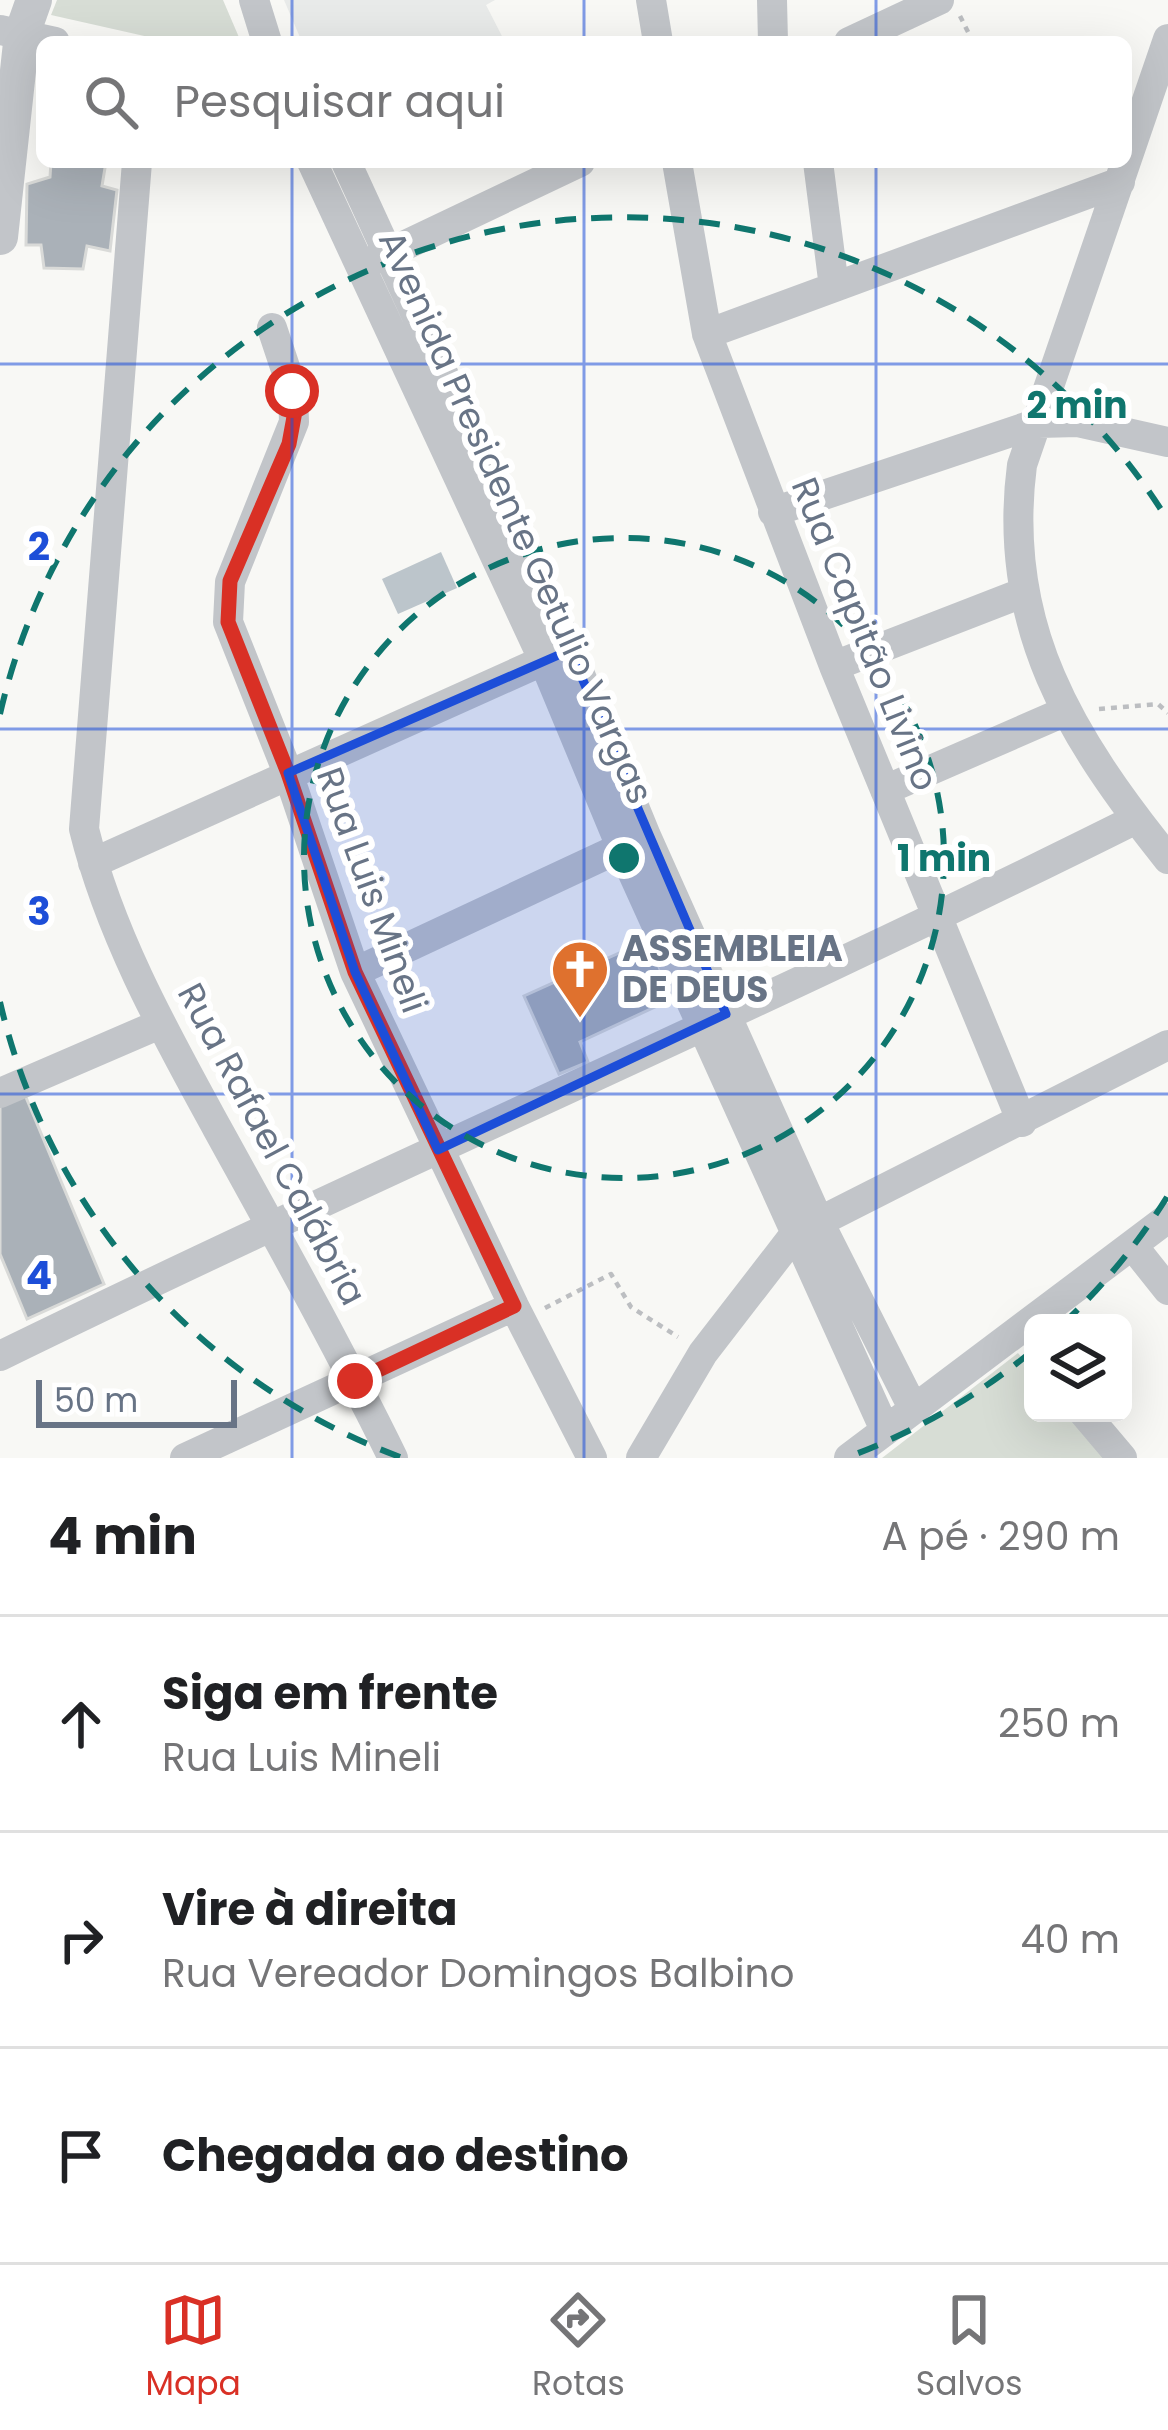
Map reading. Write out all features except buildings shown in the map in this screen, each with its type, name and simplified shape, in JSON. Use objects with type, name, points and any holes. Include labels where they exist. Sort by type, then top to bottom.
[{"type":"street","points":[[651,0],[657,36]]},
{"type":"street","points":[[772,0],[773,36]]},
{"type":"street","points":[[862,36],[939,0]]},
{"type":"street","points":[[0,237],[28,26]]},
{"type":"street","points":[[1132,164],[1153,133],[1168,38]]},
{"type":"street","name":"Rua Rafael Calábria","points":[[137,168],[84,829],[93,863],[160,1024],[355,1381],[392,1458]]},
{"type":"street","name":"Avenida Presidente Getulio Vargas","points":[[315,168],[557,654]]},
{"type":"street","name":"Avenida Presidente Getulio Vargas","points":[[349,168],[389,253],[634,842],[807,1228],[884,1430]]},
{"type":"street","points":[[360,266],[567,168]]},
{"type":"street","name":"Rua Capitão Livino","points":[[678,168],[707,334],[834,666],[1022,1121]]},
{"type":"street","points":[[819,168],[834,287]]},
{"type":"street","points":[[1129,168],[1120,182],[1022,465],[1018,497],[1022,593],[1064,712],[1168,859]]},
{"type":"street","points":[[707,334],[1120,182]]},
{"type":"street","name":"Rua Luis Mineli","points":[[272,328],[292,391],[294,422],[230,581],[226,610],[230,631],[288,773],[355,972],[592,1458]]},
{"type":"street","points":[[773,512],[1038,423],[1078,422],[1168,442]]},
{"type":"street","points":[[834,666],[1022,593]]},
{"type":"street","points":[[93,863],[557,654]]},
{"type":"street","points":[[885,790],[1064,712]]},
{"type":"street","points":[[0,1356],[269,1224],[937,919],[1136,819]]},
{"type":"street","points":[[355,972],[634,842]]},
{"type":"street","points":[[0,1093],[160,1024]]},
{"type":"street","points":[[641,1458],[703,1353],[807,1228],[1167,1048]]},
{"type":"street","points":[[1056,1314],[1168,1218]]},
{"type":"street","name":"Avenida Presidente Getulio Vargas","points":[[807,1228],[913,1408]]},
{"type":"street","points":[[1132,1246],[1168,1290]]},
{"type":"street","points":[[185,1458],[518,1313]]},
{"type":"street","points":[[850,1458],[913,1408],[1024,1342]]},
{"type":"street","points":[[1092,1422],[1122,1458]]},
{"type":"path","points":[[951,0],[971,36]]},
{"type":"path","points":[[1064,712],[1158,704],[1168,713]]},
{"type":"path","points":[[518,1313],[611,1274],[632,1306],[703,1353]]},
{"type":"highlighted area","points":[[570,650],[726,1014],[438,1150],[355,972],[288,773]]},
{"type":"shaded area","points":[[57,0],[223,0],[238,36],[144,36],[51,15]]},
{"type":"shaded area","points":[[284,0],[495,0],[486,5],[502,36],[299,36]]},
{"type":"shaded area","points":[[441,552],[457,588],[398,614],[382,579]]},
{"type":"shaded area","points":[[1018,1353],[1024,1360],[1024,1422],[1075,1422],[1104,1458],[882,1458]]},
{"type":"place","name":"ASSEMBLEIA DE DEUS","points":[[580,1020]]},
{"type":"route","points":[[292,391],[296,406],[289,444],[230,581],[226,610],[230,631],[288,773],[355,972],[514,1306],[355,1381]]}]
